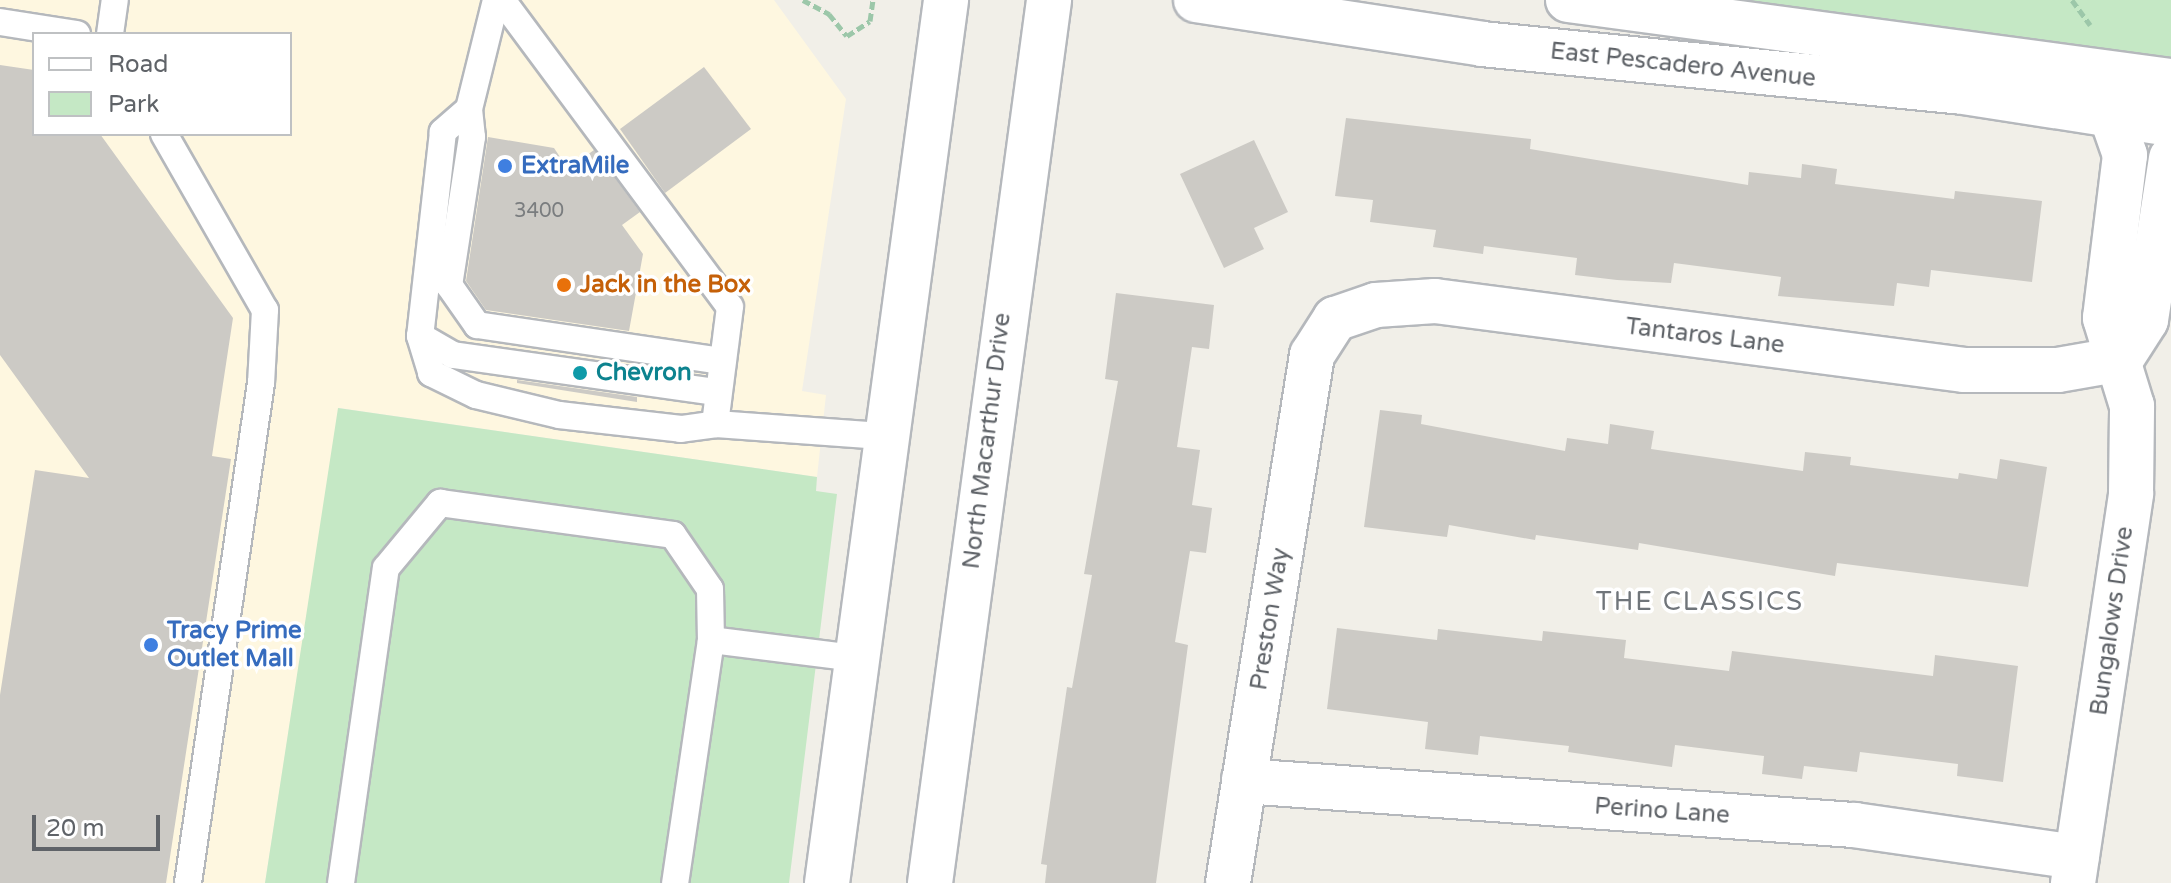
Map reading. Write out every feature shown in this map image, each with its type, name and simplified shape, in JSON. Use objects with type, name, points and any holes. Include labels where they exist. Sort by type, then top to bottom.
[{"type":"street","points":[[827,883],[883,436],[946,0]]},
{"type":"street","name":"North Macarthur Drive","points":[[930,883],[1049,0]]},
{"type":"street","name":"East Pescadero Avenue","points":[[1196,0],[1482,44],[1957,91],[2171,124]]},
{"type":"street","name":"East Pescadero Avenue","points":[[1568,0],[2171,81]]},
{"type":"street","name":"Bungalows Drive","points":[[2075,870],[2131,493],[2132,406],[2121,359],[2105,318],[2125,155],[2111,115]]},
{"type":"street","points":[[2121,359],[2146,320],[2171,158]]},
{"type":"street","name":"Tantaros Lane","points":[[1312,355],[1335,319],[1376,305],[1435,301],[1964,370],[2058,370],[2121,359]]},
{"type":"street","name":"Preston Way","points":[[1228,883],[1312,355]]},
{"type":"street","name":"Perino Lane","points":[[1244,781],[1854,825],[2075,870]]},
{"type":"lane","points":[[110,32],[115,0]]},
{"type":"lane","points":[[499,0],[469,109],[472,137],[449,285],[477,325],[722,361]]},
{"type":"lane","points":[[499,0],[730,307],[716,392],[715,424]]},
{"type":"lane","points":[[0,22],[64,32]]},
{"type":"lane","points":[[469,109],[443,132],[420,336],[431,373],[476,395],[559,415],[641,426],[715,424],[883,436]]},
{"type":"lane","points":[[165,136],[265,310],[261,383],[188,883]]},
{"type":"lane","points":[[420,336],[453,355],[716,392]]},
{"type":"lane","points":[[341,883],[386,568],[440,503],[673,535],[710,589],[711,640],[675,883]]},
{"type":"lane","points":[[711,640],[855,658]]},
{"type":"path","points":[[803,0],[829,14],[847,36],[870,21],[873,0]]},
{"type":"shaded area","points":[[0,0],[774,0],[846,99],[802,391],[826,395],[817,477],[339,408],[265,883],[0,883]]},
{"type":"green space","points":[[1745,0],[2171,0],[2171,66]]},
{"type":"green space","points":[[338,408],[817,477],[816,491],[837,494],[789,883],[265,883]]},
{"type":"building","points":[[0,65],[32,70],[32,136],[101,136],[233,318],[212,456],[231,459],[166,883],[0,883],[0,695],[35,470],[89,478],[0,355]]},
{"type":"building","points":[[704,67],[751,129],[665,193],[620,129]]},
{"type":"building","points":[[1346,118],[1531,139],[1530,149],[1748,185],[1749,172],[1801,178],[1802,164],[1837,169],[1835,184],[1954,199],[1955,191],[2042,201],[2032,282],[1931,270],[1929,287],[1897,283],[1894,306],[1778,296],[1781,277],[1674,263],[1671,283],[1617,280],[1575,275],[1577,258],[1484,246],[1483,254],[1433,247],[1436,230],[1370,222],[1373,200],[1335,196]]},
{"type":"building","points":[[488,137],[554,148],[568,169],[594,150],[640,212],[622,225],[643,254],[629,331],[486,310],[466,281]]},
{"type":"building","points":[[1254,140],[1288,212],[1254,228],[1264,249],[1224,268],[1180,174]]},
{"type":"building","points":[[1116,293],[1214,305],[1209,349],[1192,347],[1177,447],[1200,450],[1192,505],[1212,508],[1206,553],[1190,551],[1175,642],[1188,645],[1156,883],[1045,883],[1047,865],[1041,864],[1067,687],[1072,688],[1092,575],[1084,574],[1118,381],[1105,379]]},
{"type":"building","points":[[517,380],[637,397],[637,402],[517,383]]},
{"type":"building","points":[[1380,410],[1422,415],[1421,424],[1565,451],[1567,438],[1608,444],[1610,424],[1654,431],[1651,449],[1803,471],[1805,452],[1851,457],[1850,465],[1958,479],[1959,473],[1997,479],[2000,459],[2047,467],[2028,587],[1837,563],[1835,576],[1639,543],[1638,550],[1536,535],[1535,540],[1449,525],[1447,537],[1364,527]]},
{"type":"building","points":[[1337,628],[1437,640],[1438,629],[1542,641],[1543,631],[1626,640],[1624,658],[1729,671],[1732,651],[1933,676],[1935,655],[2018,666],[2003,782],[1957,776],[1958,764],[1860,752],[1857,772],[1804,766],[1802,779],[1762,774],[1764,756],[1675,745],[1672,767],[1568,752],[1569,746],[1480,736],[1478,755],[1425,749],[1428,722],[1327,709]]},
{"type":"place","name":"ExtraMile","points":[[505,166]]},
{"type":"place","name":"Jack in the Box","points":[[564,285]]},
{"type":"place","name":"Chevron","points":[[580,373]]},
{"type":"place","name":"Tracy Prime Outlet Mall","points":[[151,645]]},
{"type":"district","name":"THE CLASSICS","points":[[1700,602]]}]
